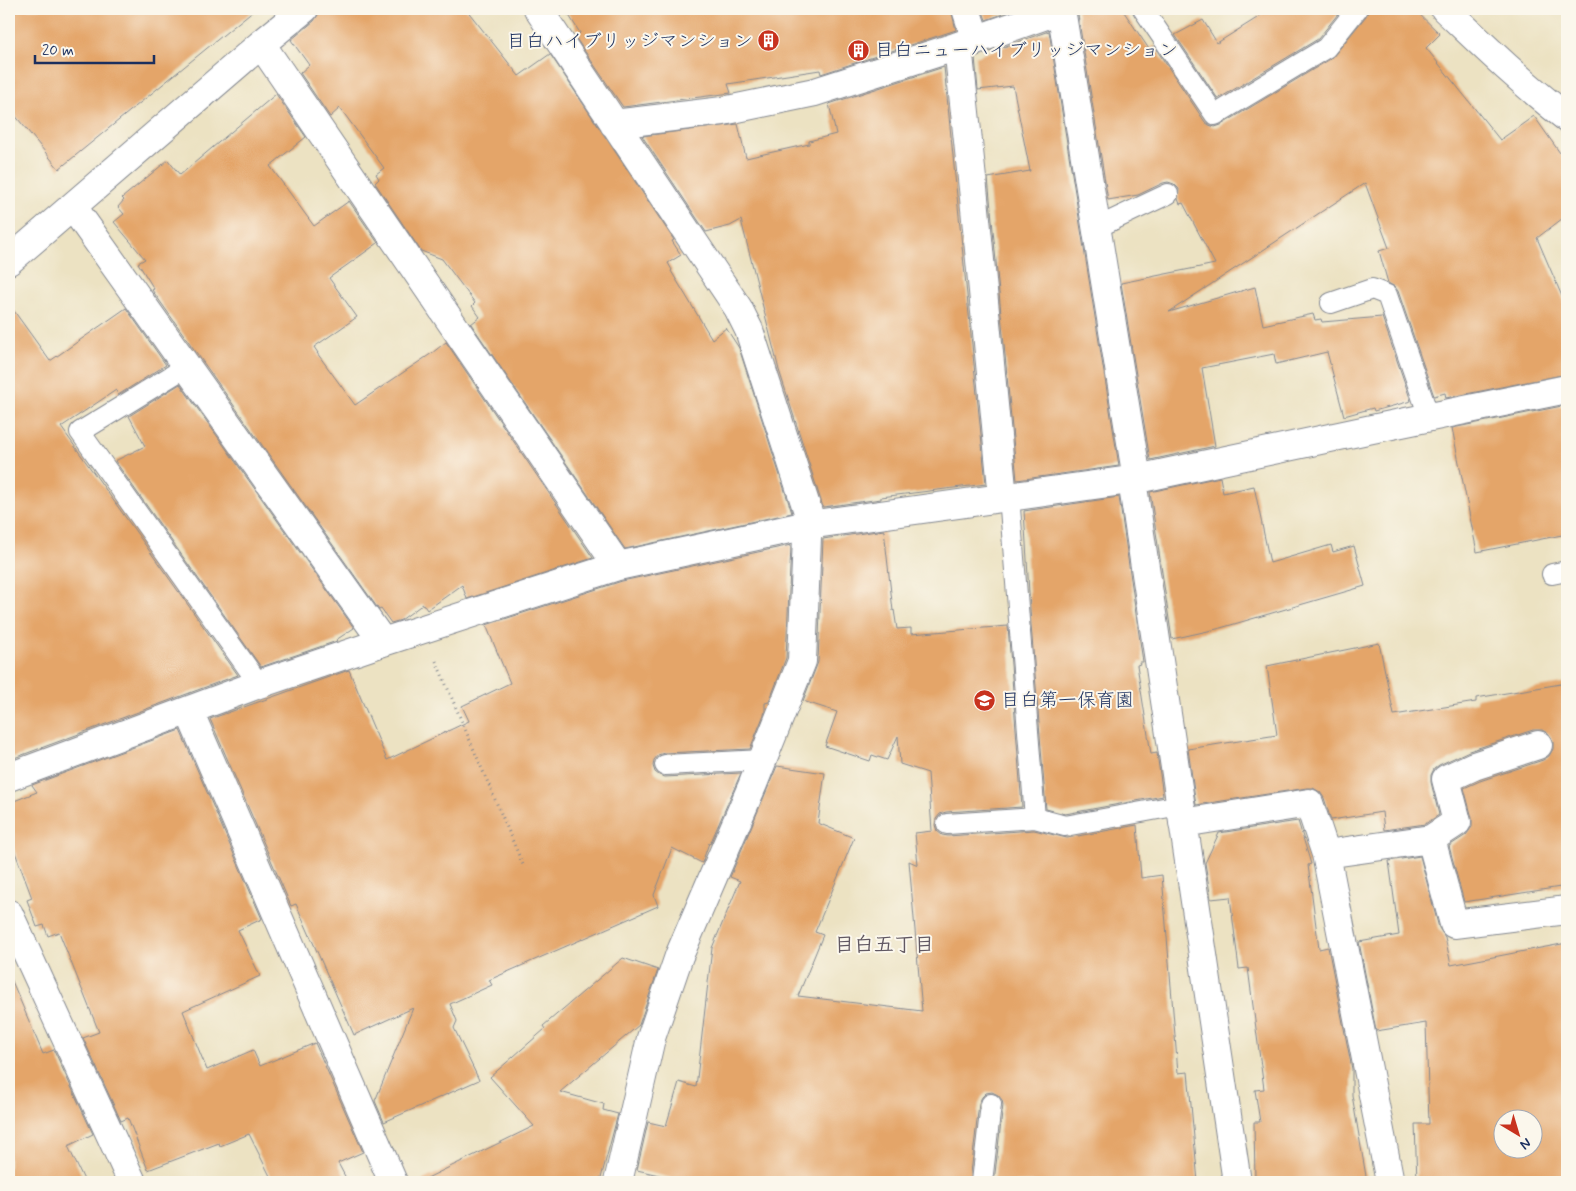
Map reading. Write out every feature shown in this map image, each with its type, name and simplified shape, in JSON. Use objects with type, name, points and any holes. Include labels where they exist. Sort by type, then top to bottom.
[{"type":"street","points":[[9,261],[304,9]]},
{"type":"street","points":[[538,9],[738,308],[749,330],[808,512],[802,661],[763,760],[679,956],[651,1038],[618,1182]]},
{"type":"street","points":[[966,9],[975,208],[1006,497]]},
{"type":"street","points":[[614,124],[722,111],[815,92],[967,43],[1061,9],[1134,480],[1237,1182]]},
{"type":"street","points":[[1445,9],[1510,71],[1567,118]]},
{"type":"street","points":[[261,44],[618,566]]},
{"type":"street","points":[[73,207],[383,642]]},
{"type":"street","points":[[9,777],[259,684],[618,566],[808,525],[1134,480],[1567,389]]},
{"type":"street","points":[[189,711],[393,1182]]},
{"type":"street","points":[[1326,854],[1431,839],[1457,822],[1446,780],[1474,766],[1538,745]]},
{"type":"street","points":[[1182,814],[1309,803],[1326,854],[1390,1182]]},
{"type":"street","points":[[1431,839],[1454,924],[1567,910]]},
{"type":"street","points":[[9,914],[132,1182]]},
{"type":"lane","points":[[1143,9],[1216,115],[1326,48],[1357,9]]},
{"type":"lane","points":[[1096,228],[1168,194]]},
{"type":"lane","points":[[1332,303],[1372,289],[1387,295],[1429,418]]},
{"type":"lane","points":[[186,367],[80,432],[259,684]]},
{"type":"lane","points":[[1006,497],[1035,818]]},
{"type":"lane","points":[[664,765],[763,760]]},
{"type":"lane","points":[[947,824],[1035,818],[1065,826],[1182,814]]},
{"type":"lane","points":[[982,1182],[992,1104]]},
{"type":"path","points":[[422,629],[523,865]]},
{"type":"building","points":[[19,9],[255,9],[59,169],[9,108],[9,18]]},
{"type":"building","points":[[319,9],[466,9],[519,76],[550,54],[674,240],[672,241],[681,255],[668,263],[671,271],[712,339],[726,328],[739,348],[792,513],[625,549],[471,324],[480,317],[472,306],[475,303],[442,259],[421,251],[375,183],[379,179],[376,174],[384,168],[340,108],[330,117],[300,73],[309,65],[291,40],[314,21]]},
{"type":"building","points":[[565,9],[951,9],[956,30],[821,74],[820,70],[728,84],[731,93],[623,107],[575,37],[580,33]]},
{"type":"building","points":[[982,9],[1017,9],[986,20]]},
{"type":"building","points":[[1077,9],[1122,9],[1149,49],[1154,46],[1205,122],[1215,127],[1332,58],[1366,16],[1369,9],[1414,9],[1440,34],[1426,48],[1500,140],[1534,116],[1567,163],[1567,215],[1537,238],[1567,308],[1567,374],[1446,398],[1445,393],[1434,396],[1398,291],[1388,283],[1379,251],[1389,248],[1365,183],[1169,312],[1255,287],[1263,325],[1313,314],[1315,320],[1321,319],[1322,322],[1382,317],[1411,401],[1374,411],[1373,408],[1344,416],[1327,352],[1276,364],[1274,354],[1202,368],[1215,446],[1150,460],[1121,283],[1215,264],[1183,203],[1180,204],[1178,199],[1179,189],[1174,184],[1163,183],[1138,195],[1108,200]]},
{"type":"building","points":[[1268,9],[1342,9],[1318,39],[1218,99],[1175,35],[1203,20],[1217,43]]},
{"type":"building","points":[[1049,31],[1119,466],[1017,480],[988,178],[1030,171],[1013,86],[978,90],[975,57]]},
{"type":"building","points":[[944,67],[986,484],[881,497],[881,499],[823,507],[779,370],[741,220],[730,226],[706,232],[642,136],[738,124],[746,158],[809,144],[809,141],[836,134],[829,104]]},
{"type":"building","points":[[276,94],[306,137],[270,166],[314,226],[349,201],[378,243],[329,278],[357,317],[314,347],[317,353],[355,405],[446,342],[593,558],[467,599],[462,585],[427,610],[423,604],[401,620],[391,623],[381,609],[379,610],[152,290],[154,289],[138,263],[145,259],[114,222],[124,214],[118,207],[124,200],[122,198],[168,160],[180,175]]},
{"type":"building","points":[[9,304],[50,361],[126,308],[166,365],[118,395],[116,390],[61,427],[238,675],[14,758],[9,751]]},
{"type":"building","points":[[180,384],[354,628],[337,641],[261,667],[115,461],[145,446],[129,416]]},
{"type":"building","points":[[1567,405],[1567,534],[1477,552],[1452,428]]},
{"type":"building","points":[[1220,477],[1223,493],[1254,486],[1270,563],[1331,545],[1333,552],[1354,546],[1365,586],[1217,629],[1172,639],[1150,492]]},
{"type":"building","points":[[1119,497],[1143,662],[1139,662],[1140,664],[1137,665],[1151,754],[1157,753],[1163,796],[1065,814],[1046,809],[1024,511]]},
{"type":"building","points":[[884,530],[893,611],[897,629],[911,628],[911,634],[1008,626],[1022,807],[946,812],[940,814],[936,819],[937,831],[942,835],[948,836],[1034,830],[1067,838],[1137,825],[1141,878],[1162,875],[1178,1073],[1188,1072],[1198,1182],[994,1182],[1003,1105],[998,1095],[992,1092],[986,1093],[979,1103],[970,1182],[689,1182],[637,1170],[648,1122],[666,1126],[679,1082],[696,1087],[712,948],[740,881],[730,877],[777,766],[825,773],[818,823],[854,838],[815,932],[823,935],[798,996],[922,1011],[909,861],[918,865],[915,833],[932,831],[928,773],[900,764],[898,736],[887,760],[872,755],[870,761],[825,746],[837,712],[803,701],[818,662],[823,539]]},
{"type":"building","points":[[791,545],[786,658],[769,702],[765,703],[765,712],[750,749],[664,753],[658,755],[654,760],[655,772],[665,777],[741,773],[709,843],[702,863],[672,848],[654,895],[658,906],[489,980],[492,985],[450,1004],[457,1021],[454,1028],[479,1080],[384,1122],[375,1101],[413,1008],[354,1035],[296,904],[291,906],[210,719],[349,670],[387,760],[469,721],[462,706],[510,683],[486,625],[622,581]]},
{"type":"building","points":[[1379,643],[1394,715],[1476,702],[1476,698],[1567,683],[1567,886],[1464,902],[1449,846],[1466,835],[1472,827],[1472,818],[1464,788],[1543,760],[1549,756],[1553,749],[1553,741],[1549,734],[1542,730],[1533,730],[1469,751],[1434,769],[1431,775],[1431,782],[1439,815],[1425,824],[1384,830],[1382,812],[1331,820],[1324,798],[1320,792],[1313,788],[1196,805],[1188,749],[1277,735],[1267,666]]},
{"type":"building","points":[[180,730],[262,919],[238,930],[260,976],[183,1011],[207,1070],[253,1050],[260,1066],[315,1043],[363,1152],[338,1163],[348,1182],[273,1182],[249,1134],[220,1146],[219,1143],[148,1170],[128,1118],[121,1121],[83,1038],[99,1032],[59,932],[48,936],[44,925],[37,927],[27,900],[32,898],[9,836],[9,803],[37,792],[32,785]]},
{"type":"building","points":[[1298,821],[1311,864],[1308,865],[1319,949],[1328,947],[1352,1069],[1352,1095],[1367,1182],[1255,1182],[1254,1122],[1260,1122],[1255,1090],[1264,1089],[1248,968],[1239,969],[1230,897],[1211,899],[1205,863],[1219,833]]},
{"type":"building","points":[[1420,856],[1439,928],[1445,937],[1451,965],[1567,943],[1567,1177],[1496,1182],[1417,1182],[1415,1124],[1429,1124],[1426,1023],[1376,1031],[1359,942],[1399,935],[1389,861]]},
{"type":"building","points":[[623,958],[658,970],[639,1025],[560,1092],[604,1104],[603,1110],[618,1114],[600,1182],[419,1182],[534,1126],[490,1077],[545,1029],[543,1026]]},
{"type":"building","points":[[9,974],[43,1054],[54,1050],[93,1134],[68,1146],[85,1182],[9,1182]]},
{"type":"place","name":"目白ハイブリッジマンション","points":[[769,41]]},
{"type":"place","name":"目白ニューハイブリッジマンション","points":[[859,50]]},
{"type":"place","name":"目白第一保育園","points":[[985,700]]},
{"type":"district","name":"目白五丁目","points":[[884,945]]}]
